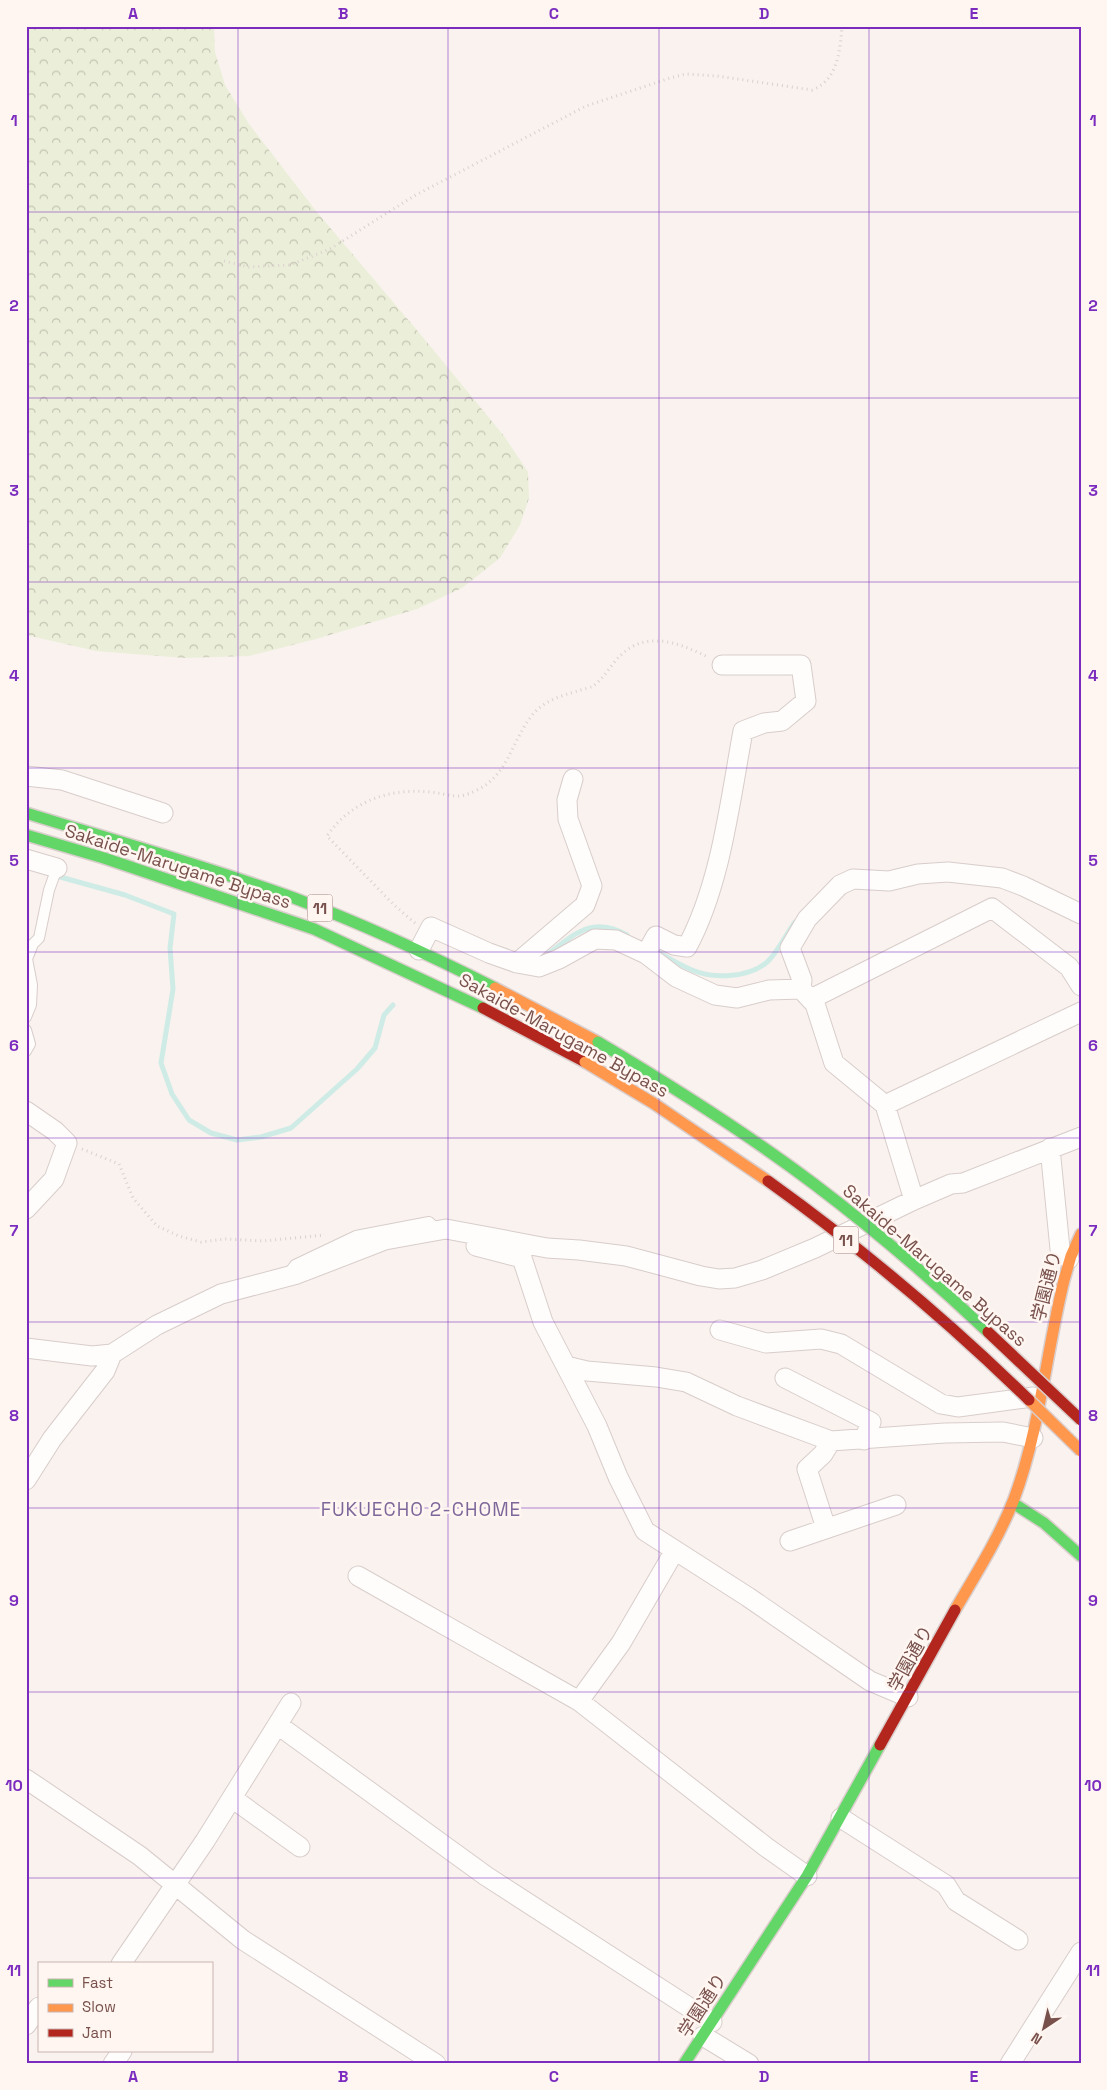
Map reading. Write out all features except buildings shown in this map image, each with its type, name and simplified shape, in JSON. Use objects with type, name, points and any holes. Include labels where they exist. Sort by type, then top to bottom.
[{"type":"main road","name":"Sakaide-Marugame Bypass","points":[[26,812],[241,880],[331,912],[420,950],[598,1042],[655,1075],[737,1129],[882,1238],[965,1310],[1081,1420]]},
{"type":"main road","name":"Sakaide-Marugame Bypass","points":[[26,835],[112,861],[314,930],[487,1010],[641,1094],[722,1147],[806,1208],[948,1325],[1081,1451]]},
{"type":"main road","name":"学園通り","points":[[684,2064],[807,1876],[983,1563],[1013,1503],[1033,1438],[1069,1259],[1081,1234]]},
{"type":"main road","points":[[1013,1503],[1044,1523],[1081,1556]]},
{"type":"street","points":[[649,949],[656,936],[674,945],[687,947],[700,922],[714,876],[728,814],[743,731],[764,723],[782,721],[806,701],[801,665],[722,664]]},
{"type":"street","points":[[26,776],[62,780],[163,813]]},
{"type":"street","points":[[517,962],[585,905],[592,886],[568,819],[567,800],[573,779]]},
{"type":"street","points":[[26,859],[55,873]]},
{"type":"street","points":[[914,1200],[885,1105],[834,1063],[815,1004],[806,994],[790,948],[807,919],[840,885],[852,879],[888,881],[918,874],[948,872],[1002,878],[1081,914]]},
{"type":"street","points":[[420,950],[431,927],[489,953],[539,967],[559,959],[595,939],[616,940],[649,949],[676,977],[715,995],[737,998],[769,990],[806,994],[992,908],[1069,967],[1081,986]]},
{"type":"street","points":[[885,1105],[1081,1012]]},
{"type":"street","points":[[26,1111],[55,1131],[67,1143],[54,1179],[26,1209]]},
{"type":"street","points":[[26,1348],[92,1356],[112,1354],[157,1325],[221,1294],[283,1278],[385,1240],[442,1230],[547,1248],[626,1256],[701,1276],[719,1279],[735,1278],[762,1270],[815,1248],[914,1200],[1081,1137]]},
{"type":"street","points":[[1050,1148],[1060,1249],[1069,1259]]},
{"type":"street","points":[[442,1230],[454,1241],[522,1258],[543,1322],[596,1426],[618,1477],[645,1531],[674,1552],[748,1597],[870,1681],[908,1697]]},
{"type":"street","points":[[720,1330],[766,1343],[821,1338],[841,1344],[941,1404],[958,1407],[1028,1397],[1040,1398]]},
{"type":"street","points":[[26,1480],[52,1439],[105,1371],[112,1354]]},
{"type":"street","points":[[566,1366],[587,1371],[656,1377],[686,1382],[737,1406],[831,1441],[945,1433],[1003,1432],[1033,1438]]},
{"type":"street","points":[[785,1378],[871,1422],[864,1440]]},
{"type":"street","points":[[826,1528],[807,1469],[823,1454],[831,1441]]},
{"type":"street","points":[[790,1540],[896,1505]]},
{"type":"street","points":[[579,1701],[621,1643],[674,1552]]},
{"type":"street","points":[[358,1576],[579,1701],[766,1848],[807,1876]]},
{"type":"street","points":[[122,1962],[232,1798],[291,1703]]},
{"type":"street","points":[[278,1724],[486,1876],[707,2029],[750,2064]]},
{"type":"street","points":[[26,1779],[140,1856],[243,1940],[436,2064]]},
{"type":"street","points":[[232,1798],[300,1848]]},
{"type":"street","points":[[841,1818],[946,1885],[956,1901],[1018,1940]]},
{"type":"street","points":[[1010,2064],[1081,1952]]},
{"type":"street","points":[[26,2024],[38,2008]]},
{"type":"street","points":[[112,2064],[121,2052]]},
{"type":"lane","points":[[26,1017],[31,1005],[32,985],[28,959],[33,944],[39,938],[48,890],[55,873]]},
{"type":"lane","points":[[26,1030],[30,1044],[26,1051]]},
{"type":"path","points":[[224,261],[249,267],[290,265],[330,250],[414,196],[586,106],[670,78],[686,74],[710,76],[812,90],[822,86],[832,74],[840,54],[842,26]]},
{"type":"path","points":[[428,932],[394,906],[327,836],[336,823],[358,805],[395,792],[430,792],[459,798],[479,790],[500,773],[530,717],[550,700],[593,686],[621,654],[638,642],[662,640],[689,647],[722,664]]},
{"type":"path","points":[[67,1143],[120,1164],[133,1198],[157,1226],[179,1236],[201,1242],[225,1239],[263,1241],[329,1235]]},
{"type":"green space","points":[[26,26],[214,26],[215,52],[225,85],[249,124],[316,211],[504,436],[528,472],[529,498],[520,525],[500,558],[462,588],[417,609],[316,639],[249,656],[184,658],[96,651],[26,635]]},
{"type":"waterway","points":[[53,875],[125,895],[174,914],[170,948],[173,989],[161,1063],[172,1094],[189,1120],[211,1133],[237,1140],[261,1137],[291,1128],[357,1069],[375,1048],[384,1015],[393,1005]]},
{"type":"waterway","points":[[655,950],[682,966],[700,973],[730,976],[749,972],[766,963],[795,922]]},
{"type":"waterway","points":[[548,954],[567,939],[585,929],[604,927],[615,929],[627,935]]},
{"type":"traffic: fast","points":[[26,813],[194,864],[294,898],[396,940],[495,988]]},
{"type":"traffic: fast","points":[[26,835],[104,858],[314,929],[483,1008]]},
{"type":"traffic: fast","points":[[598,1042],[708,1110],[814,1184],[903,1256],[988,1332]]},
{"type":"traffic: fast","points":[[1013,1503],[1044,1523],[1081,1556]]},
{"type":"traffic: fast","points":[[684,2064],[807,1876],[880,1745]]},
{"type":"traffic: slow","points":[[495,988],[598,1042]]},
{"type":"traffic: slow","points":[[585,1062],[653,1103],[768,1181]]},
{"type":"traffic: slow","points":[[955,1610],[994,1542],[1014,1499],[1030,1446],[1064,1280],[1071,1256],[1081,1234]]},
{"type":"traffic: slow","points":[[1029,1400],[1081,1451]]},
{"type":"traffic: jam","points":[[483,1008],[585,1062]]},
{"type":"traffic: jam","points":[[768,1181],[870,1258],[935,1313],[1029,1400]]},
{"type":"traffic: jam","points":[[988,1332],[1081,1420]]},
{"type":"traffic: jam","points":[[880,1745],[955,1610]]},
{"type":"district","name":"FUKUECHO 2-CHOME","points":[[421,1509]]}]
